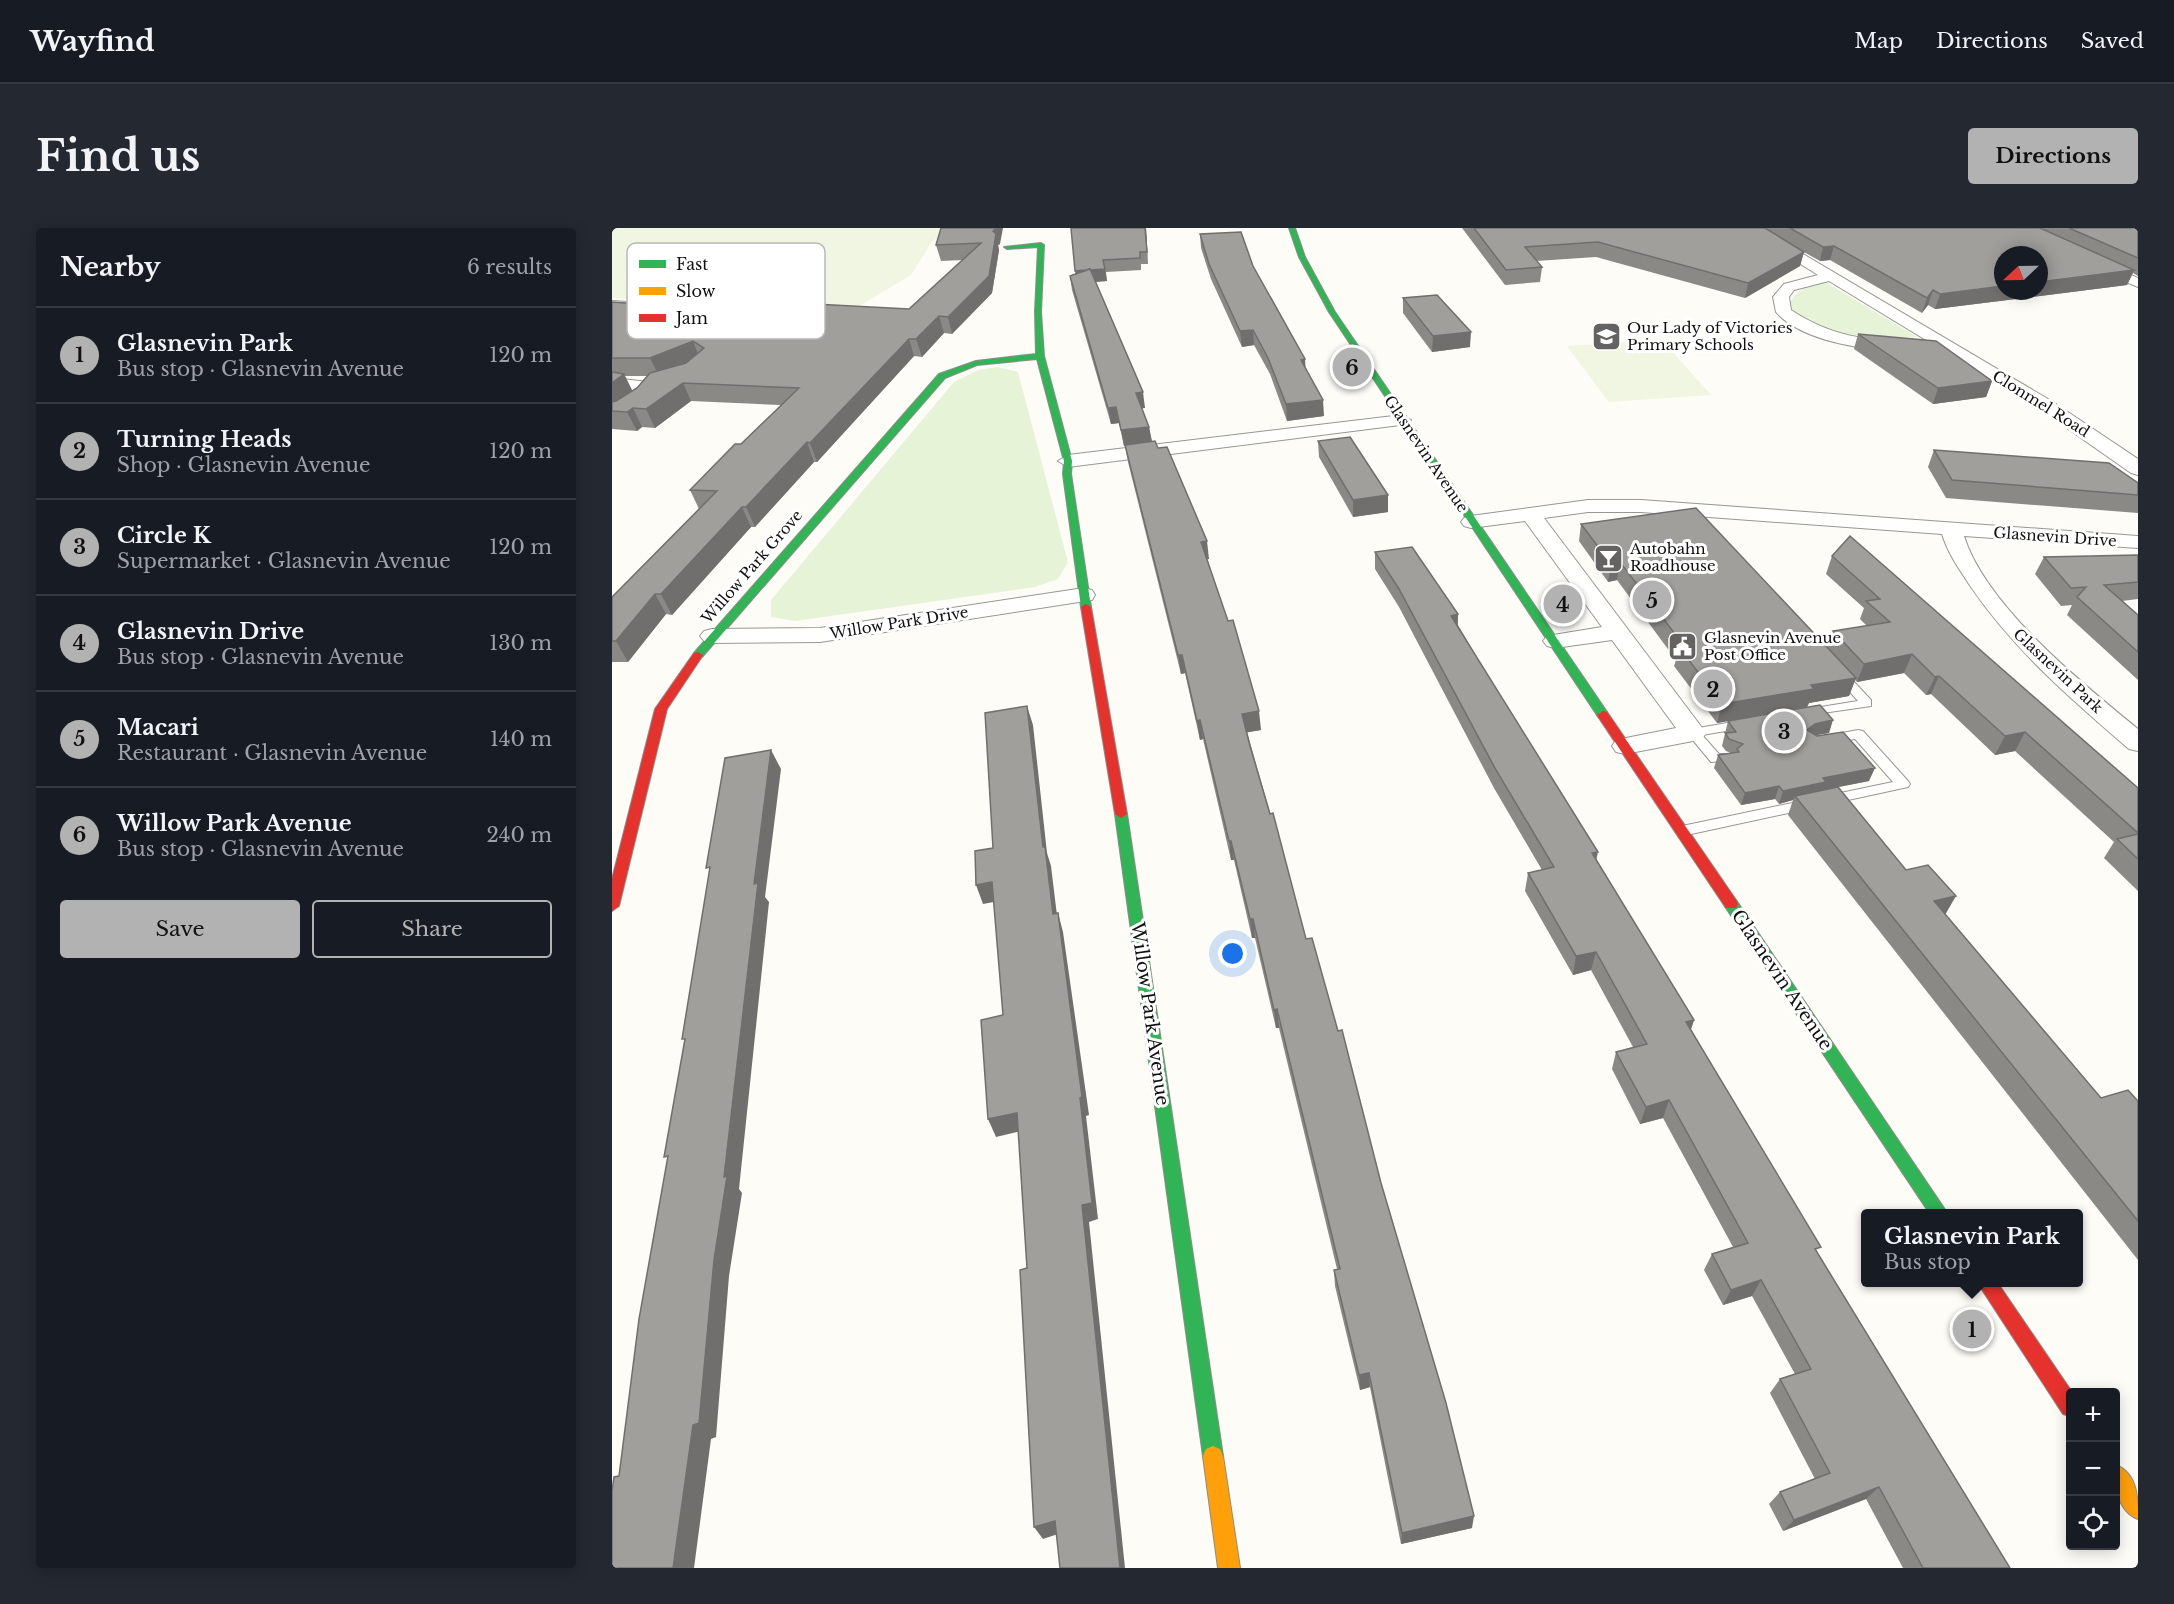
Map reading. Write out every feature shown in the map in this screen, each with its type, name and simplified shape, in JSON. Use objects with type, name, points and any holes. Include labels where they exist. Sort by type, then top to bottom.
[{"type":"street","name":"Glasnevin Avenue","points":[[1292,228],[1302,257],[1332,312],[1402,420],[1555,641],[1937,1209]]},
{"type":"street","points":[[1753,230],[1781,228]]},
{"type":"street","name":"Clonmel Road","points":[[1753,230],[1828,277],[2047,406],[2121,455],[2138,470]]},
{"type":"street","name":"Willow Park Avenue","points":[[1007,247],[1041,244],[1038,312],[1040,356],[1068,461],[1067,474],[1084,595],[1131,877],[1229,1568]]},
{"type":"street","points":[[2077,255],[2138,283]]},
{"type":"street","points":[[1828,277],[1789,287],[1781,297],[1784,312],[1815,330],[1845,339],[1891,344],[1940,342]]},
{"type":"street","points":[[612,306],[627,307]]},
{"type":"street","name":"Willow Park Grove","points":[[612,906],[661,709],[712,636],[942,376],[976,363],[1040,356]]},
{"type":"street","points":[[612,383],[649,387],[669,383],[693,371]]},
{"type":"street","points":[[631,404],[649,387]]},
{"type":"street","points":[[1068,461],[1402,420]]},
{"type":"street","name":"Glasnevin Drive","points":[[1471,522],[1588,506],[2138,542]]},
{"type":"street","points":[[1530,514],[1693,733],[1625,746]]},
{"type":"street","name":"Glasnevin Park","points":[[1952,530],[1954,544],[1986,595],[2022,641],[2138,743]]},
{"type":"street","name":"Willow Park Drive","points":[[712,636],[820,635],[1084,595]]},
{"type":"street","points":[[1555,641],[1618,632]]},
{"type":"street","points":[[1989,1287],[2066,1401]]},
{"type":"street","points":[[2120,1482],[2138,1509]]},
{"type":"lane","points":[[1797,715],[1867,703],[1826,659]]},
{"type":"lane","points":[[1693,733],[1762,721]]},
{"type":"lane","points":[[1693,733],[1716,759],[1730,757]]},
{"type":"lane","points":[[1682,831],[1903,784],[1858,734],[1812,742]]},
{"type":"green space","points":[[612,228],[947,228],[931,243],[911,275],[849,312],[825,311],[825,243],[627,243],[627,299],[612,298]]},
{"type":"green space","points":[[1827,283],[1917,337],[1851,336],[1820,327],[1792,309],[1790,304],[1800,291],[1810,286]]},
{"type":"green space","points":[[1662,340],[1711,395],[1609,402],[1567,346]]},
{"type":"green space","points":[[997,367],[1018,372],[1068,562],[1058,579],[1035,587],[795,621],[771,617],[771,600],[954,382],[978,370]]},
{"type":"building","points":[[941,228],[997,228],[993,231],[996,234],[989,276],[948,317],[939,316],[916,339],[909,339],[810,443],[807,442],[746,507],[742,507],[661,594],[655,594],[616,641],[612,641],[612,597],[717,491],[690,490],[735,444],[741,444],[799,388],[683,383],[646,409],[633,408],[627,412],[612,411],[612,402],[637,388],[650,373],[686,363],[704,348],[693,341],[650,358],[612,358],[612,302],[627,303],[627,339],[825,339],[825,305],[909,309],[981,243],[936,245]]},
{"type":"building","points":[[1071,228],[1145,228],[1147,252],[1140,252],[1140,258],[1103,260],[1105,269],[1075,271]]},
{"type":"building","points":[[1474,228],[1765,228],[1804,252],[1748,283],[1598,242],[1525,247],[1542,267],[1506,270]]},
{"type":"building","points":[[1790,228],[2040,228],[2134,270],[2048,281],[2048,246],[1994,246],[1994,287],[1940,294],[1933,290],[1927,298],[1834,246],[1823,247]]},
{"type":"building","points":[[2069,228],[2138,228],[2138,258]]},
{"type":"building","points":[[1241,232],[1253,266],[1305,359],[1301,360],[1323,400],[1286,404],[1268,358],[1253,330],[1240,331],[1209,264],[1200,234]]},
{"type":"building","points":[[1090,269],[1143,392],[1136,393],[1149,427],[1121,430],[1116,407],[1108,408],[1070,276]]},
{"type":"building","points":[[1437,295],[1471,332],[1433,336],[1403,298]]},
{"type":"building","points":[[1858,334],[1936,341],[1992,381],[1938,388]]},
{"type":"building","points":[[612,372],[624,374],[612,383]]},
{"type":"building","points":[[1350,437],[1388,495],[1353,500],[1318,441]]},
{"type":"building","points":[[1155,441],[1158,448],[1167,447],[1207,541],[1201,542],[1228,621],[1233,620],[1259,711],[1242,714],[1250,746],[1270,814],[1273,813],[1306,939],[1312,938],[1338,1031],[1342,1030],[1381,1183],[1446,1403],[1474,1516],[1402,1533],[1369,1373],[1359,1375],[1334,1270],[1340,1269],[1277,1009],[1274,1010],[1253,919],[1250,919],[1231,841],[1229,841],[1182,655],[1178,655],[1125,445]]},
{"type":"building","points":[[1934,450],[2109,463],[2138,483],[2138,495],[1952,480]]},
{"type":"building","points":[[1696,508],[1856,678],[1811,685],[1814,689],[1722,704],[1679,647],[1685,647],[1620,562],[1611,564],[1581,524]]},
{"type":"building","points":[[1850,536],[2138,788],[2138,833],[2025,732],[2005,736],[1939,676],[1935,677],[1912,654],[1864,664],[1833,631],[1890,622],[1866,601],[1880,599],[1832,556]]},
{"type":"building","points":[[1412,547],[1458,614],[1451,616],[1598,852],[1592,853],[1694,1020],[1686,1022],[1821,1247],[1815,1249],[2010,1568],[1923,1568],[1879,1487],[1794,1520],[1780,1492],[1830,1473],[1780,1379],[1811,1369],[1761,1280],[1731,1290],[1712,1254],[1748,1243],[1669,1100],[1646,1107],[1616,1052],[1647,1044],[1596,952],[1576,956],[1528,873],[1554,867],[1496,770],[1399,589],[1375,552]]},
{"type":"building","points":[[2138,555],[2138,582],[2104,585],[2138,615],[2138,652],[2077,597],[2086,587],[2071,588],[2044,557]]},
{"type":"building","points":[[1820,705],[1833,720],[1815,724],[1807,730],[1817,736],[1843,732],[1875,768],[1823,778],[1826,782],[1783,791],[1779,786],[1745,793],[1718,755],[1739,752],[1737,749],[1743,744],[1729,739],[1725,733],[1736,732],[1728,721]]},
{"type":"building","points":[[1027,706],[1043,847],[1045,847],[1053,914],[1058,913],[1082,1097],[1080,1098],[1092,1203],[1082,1205],[1120,1568],[1060,1568],[1055,1521],[1034,1527],[1020,1270],[1027,1268],[1017,1113],[988,1119],[981,1020],[1003,1015],[992,882],[976,885],[975,851],[993,848],[985,713]]},
{"type":"building","points":[[771,750],[754,884],[758,883],[724,1177],[727,1176],[714,1260],[699,1423],[693,1425],[673,1568],[612,1568],[612,1491],[614,1477],[619,1476],[639,1319],[668,1156],[664,1157],[685,1039],[682,1039],[710,867],[706,868],[725,758]]},
{"type":"building","points":[[1838,787],[1906,870],[1928,865],[1956,896],[1934,901],[2101,1098],[2128,1090],[2138,1101],[2138,1221],[1795,796]]},
{"type":"building","points":[[2138,834],[2138,859],[2117,839]]},
{"type":"traffic: fast","points":[[1292,228],[1302,257],[1332,312],[1603,715]]},
{"type":"traffic: fast","points":[[1007,247],[1041,245],[1038,312],[1040,356],[1068,461],[1067,474],[1086,607]]},
{"type":"traffic: fast","points":[[698,655],[942,376],[976,363],[1040,356]]},
{"type":"traffic: fast","points":[[1121,814],[1213,1456]]},
{"type":"traffic: fast","points":[[1731,904],[1937,1209]]},
{"type":"traffic: slow","points":[[1213,1456],[1229,1568]]},
{"type":"traffic: slow","points":[[2120,1481],[2138,1509]]},
{"type":"traffic: jam","points":[[1086,607],[1121,814]]},
{"type":"traffic: jam","points":[[612,906],[661,709],[698,655]]},
{"type":"traffic: jam","points":[[1603,715],[1731,904]]},
{"type":"traffic: jam","points":[[1989,1287],[2066,1401]]},
{"type":"place","name":"Our Lady of Victories Primary Schools","points":[[1606,337]]},
{"type":"place","name":"Willow Park Avenue","points":[[1352,367]]},
{"type":"place","name":"Autobahn Roadhouse","points":[[1609,558]]},
{"type":"place","name":"Macari","points":[[1652,600]]},
{"type":"place","name":"Glasnevin Drive","points":[[1563,604]]},
{"type":"place","name":"Glasnevin Avenue Post Office","points":[[1683,647]]},
{"type":"place","name":"Turning Heads","points":[[1713,689]]},
{"type":"place","name":"Circle K","points":[[1784,731]]},
{"type":"place","name":"Glasnevin Park","points":[[1972,1329]]}]
